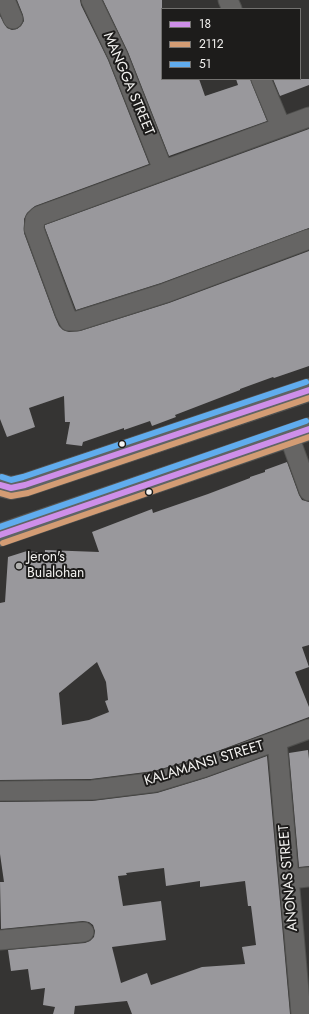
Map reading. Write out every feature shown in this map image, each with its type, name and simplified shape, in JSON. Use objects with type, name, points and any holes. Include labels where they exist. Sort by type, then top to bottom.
[{"type":"main road","points":[[0,485],[11,488],[25,485],[309,390]]},
{"type":"main road","points":[[0,535],[299,432]]},
{"type":"street","points":[[5,0],[13,18]]},
{"type":"street","name":"MANGGA STREET","points":[[91,0],[118,56],[163,170]]},
{"type":"street","points":[[261,80],[281,127]]},
{"type":"street","points":[[309,117],[39,216],[35,220],[34,229],[69,321],[77,321],[165,293],[309,239]]},
{"type":"street","points":[[299,432],[309,491]]},
{"type":"street","name":"KALAMANSI STREET","points":[[0,791],[92,790],[156,782],[202,768],[309,729]]},
{"type":"street","name":"ANONAS STREET","points":[[277,741],[301,1014]]},
{"type":"street","points":[[290,879],[309,877]]},
{"type":"street","points":[[0,940],[84,932]]},
{"type":"building","points":[[17,0],[80,0],[81,5],[108,60],[149,164],[35,206],[27,213],[24,219],[24,233],[59,326],[63,330],[69,332],[80,331],[169,303],[309,251],[309,366],[240,389],[175,415],[176,417],[152,426],[150,421],[124,430],[124,428],[83,442],[82,446],[66,444],[70,422],[65,422],[64,396],[29,408],[35,427],[7,437],[0,419],[0,16],[7,28],[12,30],[21,26],[24,21]]},
{"type":"building","points":[[103,0],[162,0],[161,80],[199,80],[205,96],[238,85],[236,80],[250,80],[267,121],[169,156],[128,52]]},
{"type":"building","points":[[309,79],[309,85],[280,96],[273,80]]},
{"type":"building","points":[[309,129],[309,228],[161,283],[76,310],[45,225]]},
{"type":"building","points":[[287,462],[299,495],[302,500],[309,502],[309,645],[302,647],[309,667],[295,672],[309,707],[309,717],[199,758],[154,771],[91,779],[0,780],[0,603],[5,602],[8,557],[27,551],[45,553],[45,550],[99,552],[92,532],[152,509],[153,513],[208,494],[265,472],[265,470]],"holes":[[[97,662],[106,682],[108,700],[105,701],[109,712],[89,720],[62,725],[59,693]]]},
{"type":"building","points":[[308,750],[309,866],[299,867],[289,753]]},
{"type":"building","points":[[267,756],[290,1014],[132,1014],[127,1001],[75,1006],[74,1014],[53,1014],[55,1007],[43,1005],[45,988],[31,990],[28,969],[11,971],[8,950],[85,943],[94,937],[95,931],[93,925],[89,922],[83,921],[1,929],[0,882],[4,882],[0,854],[0,802],[92,801],[157,793],[206,778]],"holes":[[[164,868],[166,886],[200,881],[200,887],[245,881],[248,906],[251,906],[256,945],[242,947],[245,964],[202,967],[151,985],[147,973],[121,983],[112,947],[166,940],[161,901],[123,906],[118,876],[127,875],[126,873]]]},
{"type":"transit line","name":"51","points":[[2,477],[11,480],[23,477],[306,382]]},
{"type":"transit line","name":"18","points":[[0,485],[11,488],[25,485],[309,390]]},
{"type":"transit line","name":"2112","points":[[0,493],[11,496],[28,493],[309,398]]},
{"type":"transit line","name":"51","points":[[0,527],[306,421]]},
{"type":"transit line","name":"18","points":[[0,535],[309,429]]},
{"type":"transit line","name":"2112","points":[[3,543],[309,437]]},
{"type":"place","name":"Jeron's Bulalohan","points":[[19,566]]}]
